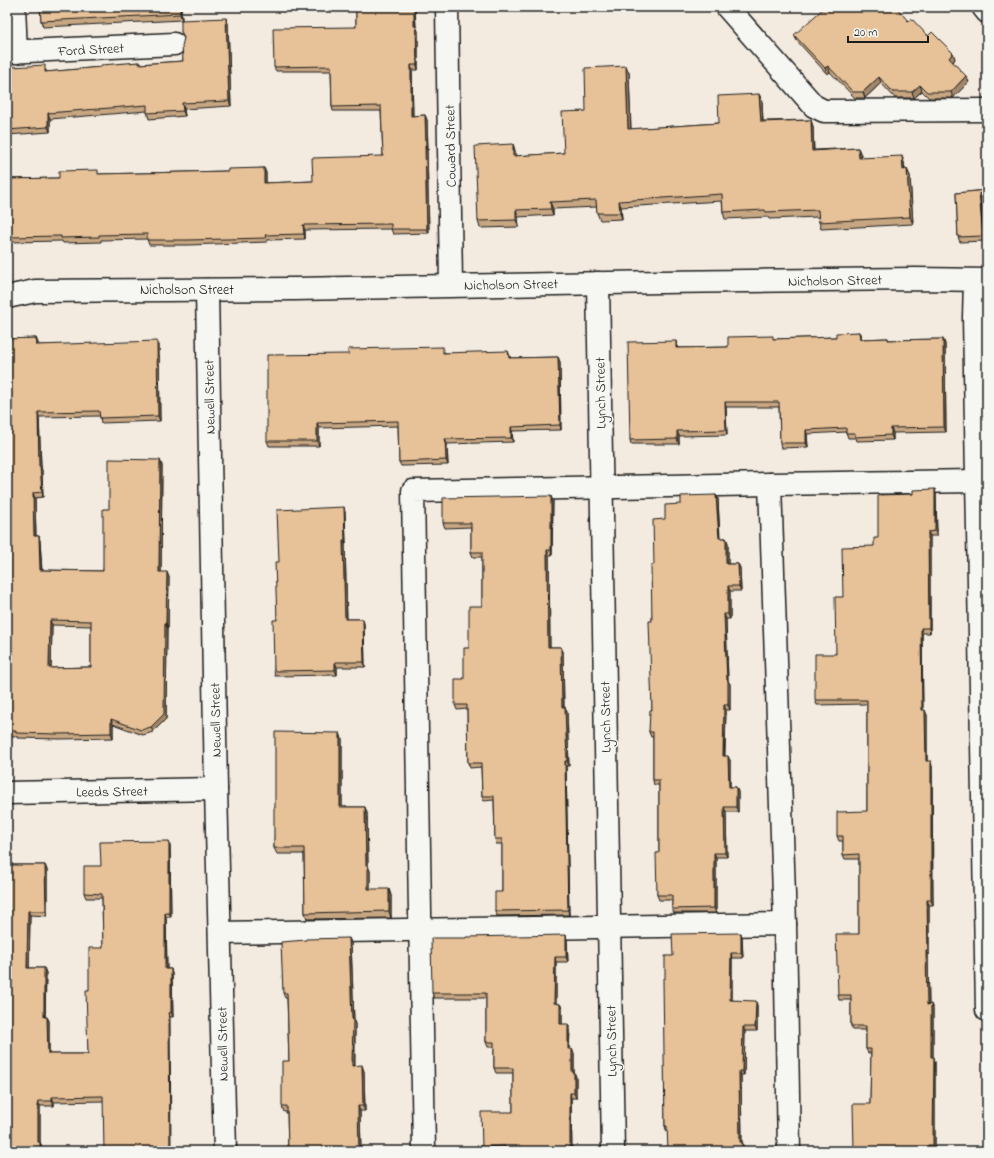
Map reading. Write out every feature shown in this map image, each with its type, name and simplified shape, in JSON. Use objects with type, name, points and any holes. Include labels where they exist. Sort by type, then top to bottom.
[{"type":"street","points":[[11,52],[14,7]]},
{"type":"street","name":"Coward Street","points":[[447,7],[451,285]]},
{"type":"street","points":[[727,7],[818,109],[829,111],[987,110]]},
{"type":"street","points":[[983,7],[987,12]]},
{"type":"street","name":"Ford Street","points":[[11,52],[174,44]]},
{"type":"street","name":"Nicholson Street","points":[[7,286],[35,291],[140,289],[207,290],[907,279],[981,280]]},
{"type":"street","points":[[981,280],[974,317],[987,1010]]},
{"type":"street","name":"Lynch Street","points":[[598,283],[613,1151]]},
{"type":"street","name":"Newell Street","points":[[207,290],[216,789],[225,1151]]},
{"type":"street","name":"Nicholson Street","points":[[7,298],[35,291]]},
{"type":"street","points":[[424,1151],[413,491],[977,481]]},
{"type":"street","points":[[770,484],[785,924],[789,1151]]},
{"type":"street","name":"Leeds Street","points":[[7,793],[216,789]]},
{"type":"street","points":[[220,933],[785,924]]},
{"type":"building","points":[[40,7],[180,7],[180,14],[41,21]]},
{"type":"building","points":[[356,7],[414,7],[417,65],[411,65],[411,116],[425,115],[427,229],[391,229],[391,224],[303,225],[304,234],[265,235],[266,238],[147,240],[147,234],[99,235],[99,237],[61,238],[61,236],[7,238],[7,179],[59,178],[59,171],[98,170],[98,174],[228,171],[228,169],[264,168],[264,183],[313,181],[312,158],[383,156],[381,106],[332,107],[331,66],[274,67],[273,28],[356,27]]},
{"type":"building","points":[[825,7],[896,7],[908,21],[911,18],[928,36],[932,32],[953,53],[949,58],[966,76],[951,92],[927,92],[920,85],[912,92],[893,92],[879,77],[863,92],[853,92],[828,66],[825,68],[794,35]]},
{"type":"building","points":[[226,18],[229,101],[182,103],[183,111],[147,113],[147,105],[48,113],[48,127],[7,130],[7,70],[12,69],[12,67],[45,65],[45,72],[101,67],[101,65],[183,61],[182,46],[184,38],[181,31],[181,20]]},
{"type":"building","points":[[626,66],[628,129],[719,123],[718,96],[759,94],[761,122],[811,120],[812,151],[858,148],[859,158],[902,156],[903,170],[907,169],[910,217],[819,222],[818,210],[723,212],[722,194],[619,201],[620,213],[597,213],[596,200],[550,202],[551,209],[516,210],[516,220],[478,221],[475,146],[513,144],[513,156],[564,153],[562,112],[586,111],[585,68]]},
{"type":"building","points":[[987,190],[987,201],[979,193],[983,236],[958,237],[956,193]]},
{"type":"building","points":[[859,332],[860,339],[943,339],[944,427],[891,428],[891,435],[855,437],[855,433],[846,433],[846,428],[806,430],[806,443],[780,443],[779,402],[725,402],[726,430],[677,431],[677,439],[630,440],[628,342],[676,341],[676,348],[728,347],[728,337],[773,336],[773,339],[836,337],[836,333]]},
{"type":"building","points":[[36,338],[36,345],[157,341],[158,416],[100,418],[99,411],[38,412],[39,466],[42,492],[33,493],[34,536],[39,536],[40,570],[103,571],[103,509],[109,509],[109,459],[160,460],[159,572],[167,572],[164,714],[151,727],[141,730],[111,719],[111,733],[58,734],[16,733],[16,731],[7,731],[7,339]],"holes":[[[50,620],[91,621],[91,667],[49,668]]]},
{"type":"building","points":[[443,347],[443,353],[508,351],[509,358],[558,357],[560,425],[511,427],[511,438],[445,439],[446,460],[399,462],[398,421],[317,423],[317,441],[267,441],[267,355],[349,354],[348,349]]},
{"type":"building","points":[[935,489],[935,531],[928,532],[929,628],[921,628],[922,710],[925,710],[926,761],[931,761],[931,900],[927,900],[928,951],[926,951],[927,1005],[931,1004],[931,1057],[934,1057],[933,1145],[928,1145],[928,1151],[854,1151],[853,1104],[870,1104],[871,1049],[866,1049],[866,1026],[851,1026],[851,995],[838,995],[836,934],[859,934],[859,854],[843,855],[843,836],[837,836],[837,812],[867,811],[867,700],[815,700],[815,654],[836,654],[835,597],[843,597],[842,547],[874,546],[874,538],[878,538],[878,495],[913,494],[913,490]]},
{"type":"building","points":[[716,495],[719,538],[726,538],[726,564],[738,564],[739,586],[728,586],[728,614],[724,614],[728,705],[724,705],[723,756],[728,756],[729,787],[736,787],[736,807],[724,807],[725,853],[714,853],[714,908],[672,909],[672,895],[657,895],[656,853],[659,853],[659,780],[653,780],[653,732],[649,732],[650,710],[652,710],[649,621],[652,621],[651,565],[654,565],[653,520],[665,519],[665,505],[681,504],[681,496]]},
{"type":"building","points":[[551,496],[551,550],[547,550],[548,647],[561,647],[562,707],[565,707],[567,761],[565,761],[568,910],[495,911],[495,892],[502,892],[502,839],[495,839],[494,796],[482,796],[481,763],[468,763],[467,705],[455,705],[455,679],[464,679],[464,648],[469,648],[469,606],[482,606],[482,552],[471,552],[471,523],[443,523],[443,498]]},
{"type":"building","points":[[344,507],[345,540],[343,540],[345,619],[363,619],[364,662],[335,662],[335,670],[274,671],[273,620],[277,620],[275,562],[279,562],[277,510]]},
{"type":"building","points":[[275,732],[340,733],[340,807],[365,807],[368,889],[389,889],[389,911],[305,913],[304,848],[274,848]]},
{"type":"building","points":[[169,841],[169,913],[165,913],[165,969],[171,969],[171,1012],[169,1013],[170,1151],[104,1151],[103,1096],[52,1097],[52,1101],[38,1101],[38,1142],[40,1142],[40,1151],[7,1151],[7,865],[45,865],[46,911],[28,911],[27,968],[44,968],[44,1017],[47,1017],[48,1054],[88,1054],[86,990],[89,990],[89,948],[103,948],[102,894],[84,893],[84,866],[101,866],[100,842]]},
{"type":"building","points":[[741,933],[741,953],[731,953],[730,1000],[756,1001],[755,1027],[743,1027],[742,1071],[739,1071],[740,1142],[742,1142],[742,1151],[668,1151],[667,1126],[665,1126],[663,979],[665,979],[665,956],[673,956],[672,934]]},
{"type":"building","points":[[566,935],[566,957],[555,957],[554,1003],[560,1004],[560,1024],[568,1024],[568,1049],[572,1049],[574,1093],[570,1093],[570,1151],[505,1151],[505,1146],[482,1147],[481,1112],[513,1112],[513,1068],[494,1068],[494,1042],[486,1042],[486,993],[432,993],[431,938]]},
{"type":"building","points":[[349,938],[353,1019],[352,1066],[362,1065],[363,1106],[358,1106],[359,1151],[288,1151],[287,1106],[282,1106],[282,1061],[289,1061],[287,993],[283,993],[281,942],[306,939]]}]
